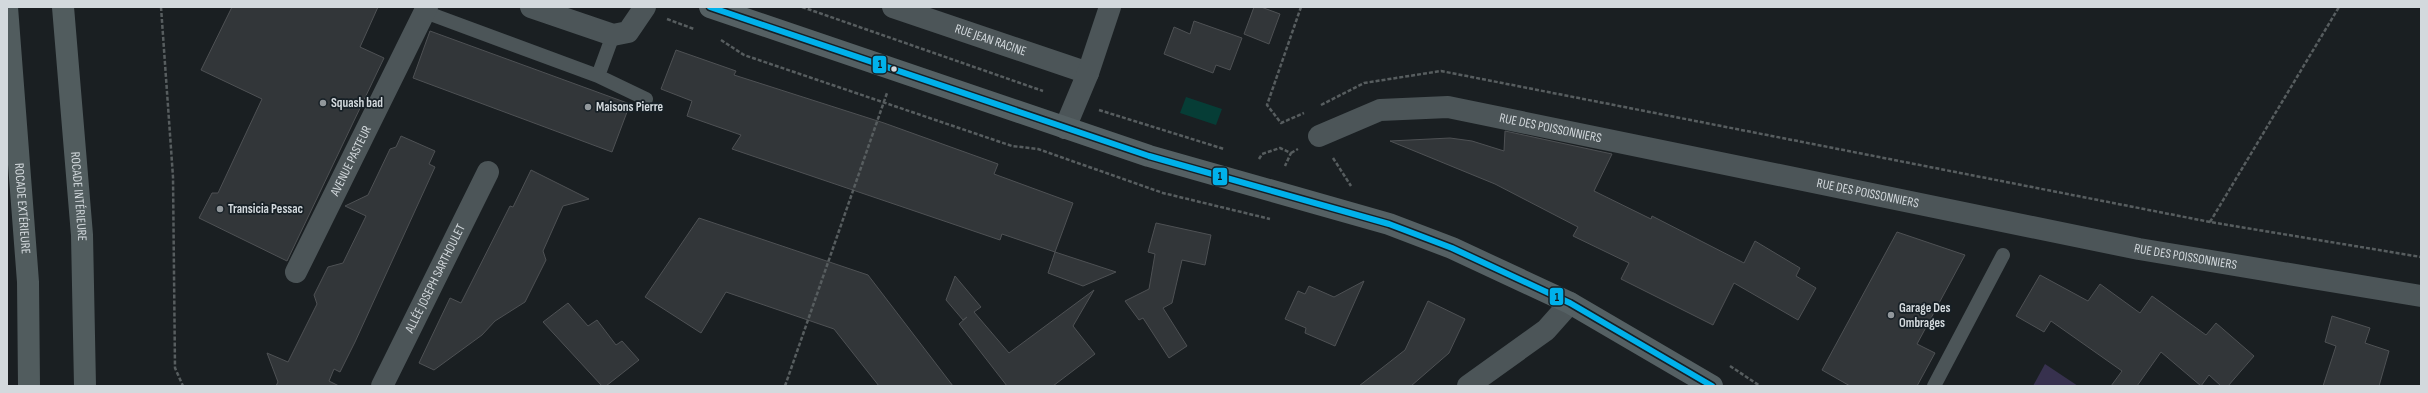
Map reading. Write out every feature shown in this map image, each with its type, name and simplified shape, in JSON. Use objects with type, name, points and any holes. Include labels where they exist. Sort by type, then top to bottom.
[{"type":"highway","name":"ROCADE EXTÉRIEURE","points":[[7,7],[28,282],[29,386]]},
{"type":"highway","name":"ROCADE INTÉRIEURE","points":[[64,7],[82,235],[85,386]]},
{"type":"main road","points":[[710,7],[1157,158],[1389,224],[1452,248],[1570,303],[1712,386]]},
{"type":"street","points":[[531,7],[613,35],[628,32],[644,9]]},
{"type":"street","name":"RUE JEAN RACINE","points":[[893,7],[1088,73]]},
{"type":"street","points":[[1066,128],[1088,73],[1110,7]]},
{"type":"street","name":"AVENUE PASTEUR","points":[[296,272],[426,10]]},
{"type":"street","name":"RUE DES POISSONNIERS","points":[[1319,136],[1380,110],[1448,107],[2139,249],[2421,296]]},
{"type":"street","name":"ALLÉE JOSEPH SARTHOULET","points":[[382,386],[488,172]]},
{"type":"street","points":[[1468,386],[1546,330],[1570,303]]},
{"type":"lane","points":[[426,10],[598,76],[646,99]]},
{"type":"lane","points":[[598,76],[613,35]]},
{"type":"lane","points":[[1934,386],[2003,255]]},
{"type":"path","points":[[161,7],[173,177],[175,368],[183,386]]},
{"type":"path","points":[[1301,7],[1267,105],[1281,123],[1310,111]]},
{"type":"path","points":[[2210,222],[2339,7]]},
{"type":"path","points":[[644,9],[696,29]]},
{"type":"path","points":[[718,38],[744,55],[1012,146],[1038,149],[1163,193],[1271,219]]},
{"type":"path","points":[[785,386],[895,70]]},
{"type":"path","points":[[1317,107],[1364,84],[1441,71],[2210,222],[2421,257]]},
{"type":"path","points":[[1319,136],[1353,189]]},
{"type":"path","points":[[1259,160],[1262,154],[1280,148],[1291,153],[1285,166]]},
{"type":"shaded area","points":[[1186,97],[1222,109],[1216,125],[1180,113]]},
{"type":"shaded area","points":[[2045,364],[2078,386],[2033,386]]},
{"type":"building","points":[[232,7],[378,7],[360,47],[384,58],[287,261],[199,218],[212,193],[218,193],[262,99],[201,70]]},
{"type":"building","points":[[1254,7],[1261,7],[1280,14],[1269,44],[1244,34]]},
{"type":"building","points":[[1194,21],[1242,38],[1230,70],[1216,65],[1213,73],[1164,54],[1174,27],[1190,34]]},
{"type":"building","points":[[430,31],[630,104],[612,152],[413,78]]},
{"type":"building","points":[[676,50],[736,71],[734,75],[884,123],[998,164],[994,174],[1073,203],[1055,252],[1002,234],[1000,240],[732,149],[741,135],[687,116],[692,101],[661,89]]},
{"type":"building","points":[[1505,131],[1612,154],[1594,191],[1651,219],[1652,216],[1744,263],[1755,241],[1800,268],[1796,276],[1816,288],[1798,320],[1734,283],[1713,325],[1621,279],[1629,263],[1573,236],[1578,227],[1495,184],[1390,141],[1450,138],[1472,141],[1504,151]]},
{"type":"building","points":[[401,136],[435,151],[429,164],[435,167],[340,372],[334,369],[329,381],[339,386],[276,386],[278,382],[267,353],[288,362],[317,304],[314,295],[328,267],[343,263],[366,216],[345,206],[368,195],[390,149],[396,147]]},
{"type":"building","points":[[531,170],[589,199],[563,206],[543,251],[546,260],[525,302],[495,321],[482,335],[434,370],[419,363],[450,298],[461,303],[510,206],[513,207]]},
{"type":"building","points":[[699,218],[868,275],[953,386],[879,386],[834,329],[726,292],[701,333],[645,297]]},
{"type":"building","points":[[1156,223],[1211,235],[1205,265],[1182,260],[1172,303],[1163,308],[1187,346],[1169,358],[1143,318],[1139,320],[1125,301],[1149,289],[1155,254],[1148,252]]},
{"type":"building","points":[[1897,232],[1965,255],[1917,344],[1935,353],[1917,386],[1850,386],[1822,370]]},
{"type":"building","points":[[1055,252],[1116,272],[1083,286],[1048,273]]},
{"type":"building","points":[[2040,275],[2088,301],[2100,284],[2140,313],[2152,296],[2206,335],[2216,323],[2254,356],[2228,386],[2221,386],[2209,375],[2201,386],[2161,352],[2137,386],[2111,386],[2122,371],[2051,321],[2044,332],[2016,316]]},
{"type":"building","points":[[955,276],[981,307],[974,312],[1009,353],[1094,290],[1073,326],[1095,354],[1053,386],[1007,386],[959,324],[967,317],[963,320],[946,300]]},
{"type":"building","points":[[1364,281],[1335,346],[1305,333],[1306,328],[1285,319],[1298,291],[1305,294],[1309,286],[1334,297]]},
{"type":"building","points":[[1428,301],[1465,319],[1449,353],[1411,386],[1359,386],[1405,350]]},
{"type":"building","points":[[568,303],[588,326],[597,320],[616,345],[622,341],[639,360],[606,386],[602,386],[543,322]]},
{"type":"building","points":[[2332,316],[2370,328],[2365,343],[2389,351],[2379,386],[2323,386],[2336,346],[2325,342]]},
{"type":"transit line","name":"1","points":[[710,7],[1149,156],[1389,224],[1452,248],[1570,303],[1712,386]]},
{"type":"place","name":"Squash bad","points":[[323,103]]},
{"type":"place","name":"Maisons Pierre","points":[[588,107]]},
{"type":"place","name":"Transicia Pessac","points":[[220,209]]},
{"type":"place","name":"Garage Des Ombrages","points":[[1891,315]]}]
